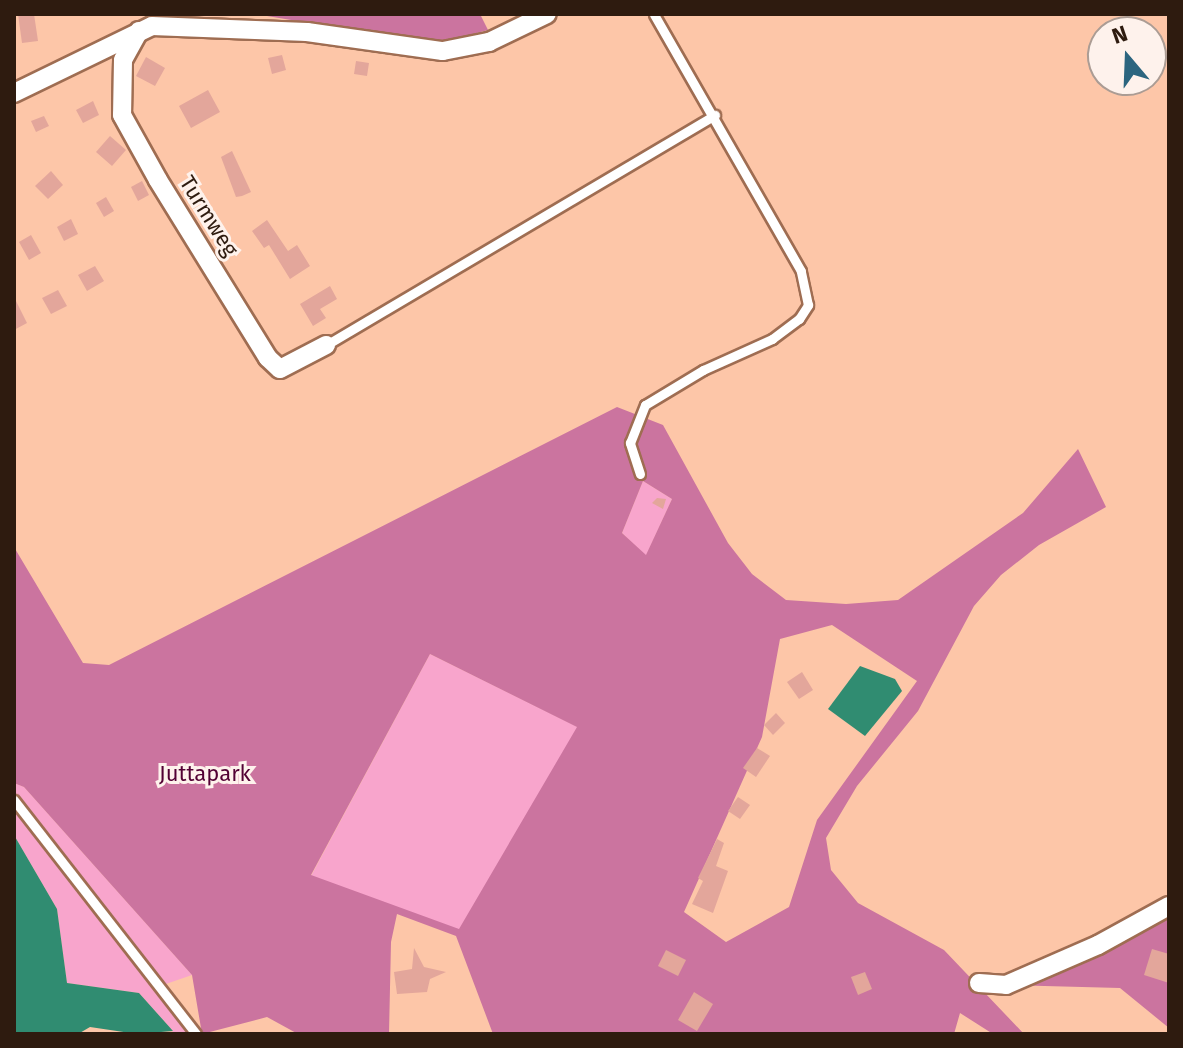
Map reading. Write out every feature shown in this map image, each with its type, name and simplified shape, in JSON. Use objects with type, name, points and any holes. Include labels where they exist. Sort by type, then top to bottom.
[{"type":"street","points":[[14,93],[139,31],[186,25],[307,32],[443,51],[489,42],[547,14]]},
{"type":"street","name":"Turmweg","points":[[139,31],[123,60],[119,85],[122,115],[137,145],[268,358],[280,369],[326,345]]},
{"type":"street","points":[[979,983],[1006,985],[1098,945],[1169,906]]},
{"type":"lane","points":[[640,474],[630,443],[645,405],[703,370],[772,339],[799,319],[808,305],[801,271],[715,115],[654,14]]},
{"type":"lane","points":[[326,345],[715,115]]},
{"type":"lane","points":[[14,800],[196,1034]]},
{"type":"shaded area","points":[[643,481],[672,499],[646,556],[622,533]]},
{"type":"shaded area","points":[[430,654],[578,727],[459,930],[311,876]]},
{"type":"shaded area","points":[[860,666],[895,679],[902,691],[865,736],[828,709]]},
{"type":"shaded area","points":[[14,783],[24,787],[192,975],[160,986],[196,1034],[169,1034],[173,1031],[139,993],[67,983],[57,909],[14,835]]},
{"type":"shaded area","points":[[14,835],[57,909],[67,983],[139,993],[173,1031],[137,1034],[90,1027],[78,1034],[14,1034]]},
{"type":"green space","points":[[255,14],[480,14],[488,30],[436,44]]},
{"type":"green space","name":"Juttapark","points":[[617,407],[663,425],[728,543],[752,574],[786,600],[846,604],[898,600],[1023,513],[1078,449],[1106,507],[1039,545],[1001,575],[974,606],[918,711],[857,786],[826,838],[831,870],[858,903],[944,950],[1024,1034],[993,1034],[960,1013],[954,1034],[493,1034],[456,936],[397,914],[391,942],[389,1034],[298,1034],[267,1017],[202,1034],[192,975],[24,787],[14,783],[14,547],[83,663],[109,665]],"holes":[[[643,481],[672,499],[646,555],[622,533]],[[832,625],[917,681],[817,820],[789,907],[726,942],[684,912],[762,737],[780,639]],[[430,654],[577,727],[459,929],[311,875]]]},
{"type":"green space","points":[[1169,906],[1169,1028],[1120,988],[1006,985]]},
{"type":"building","points":[[18,14],[34,14],[38,41],[22,43]]},
{"type":"building","points":[[282,55],[286,70],[272,74],[268,58]]},
{"type":"building","points":[[146,57],[165,68],[155,86],[136,76]]},
{"type":"building","points":[[356,61],[369,63],[367,76],[354,74]]},
{"type":"building","points":[[208,90],[220,112],[191,128],[179,106]]},
{"type":"building","points":[[93,101],[99,115],[83,123],[76,110]]},
{"type":"building","points":[[44,116],[49,126],[36,132],[31,121]]},
{"type":"building","points":[[110,136],[126,150],[112,166],[96,152]]},
{"type":"building","points":[[232,151],[251,192],[236,197],[221,157]]},
{"type":"building","points":[[51,171],[63,185],[48,199],[35,186]]},
{"type":"building","points":[[142,181],[149,195],[138,201],[131,187]]},
{"type":"building","points":[[106,197],[114,211],[104,217],[96,203]]},
{"type":"building","points":[[71,219],[78,234],[64,241],[57,227]]},
{"type":"building","points":[[267,220],[288,251],[297,245],[310,266],[290,279],[269,245],[264,248],[252,231]]},
{"type":"building","points":[[31,235],[41,253],[29,260],[19,242]]},
{"type":"building","points":[[95,266],[104,281],[87,291],[78,275]]},
{"type":"building","points":[[330,286],[337,299],[320,309],[326,318],[313,326],[300,304]]},
{"type":"building","points":[[58,290],[67,306],[51,314],[42,298]]},
{"type":"building","points":[[14,297],[27,323],[14,330]]},
{"type":"building","points":[[657,498],[666,499],[663,509],[652,503]]},
{"type":"building","points":[[802,672],[813,690],[799,699],[787,682]]},
{"type":"building","points":[[776,713],[785,723],[773,735],[764,725]]},
{"type":"building","points":[[757,748],[770,756],[756,777],[743,768]]},
{"type":"building","points":[[738,797],[750,805],[740,819],[728,811]]},
{"type":"building","points":[[717,839],[724,843],[716,866],[728,871],[713,913],[692,904],[703,881],[698,878]]},
{"type":"building","points":[[414,948],[424,967],[446,972],[430,979],[427,992],[397,994],[394,972],[412,969]]},
{"type":"building","points":[[1152,949],[1169,954],[1169,983],[1144,975]]},
{"type":"building","points":[[666,950],[686,960],[678,976],[658,966]]},
{"type":"building","points":[[865,972],[872,989],[858,995],[851,977]]},
{"type":"building","points":[[694,992],[713,1004],[697,1031],[678,1020]]}]
